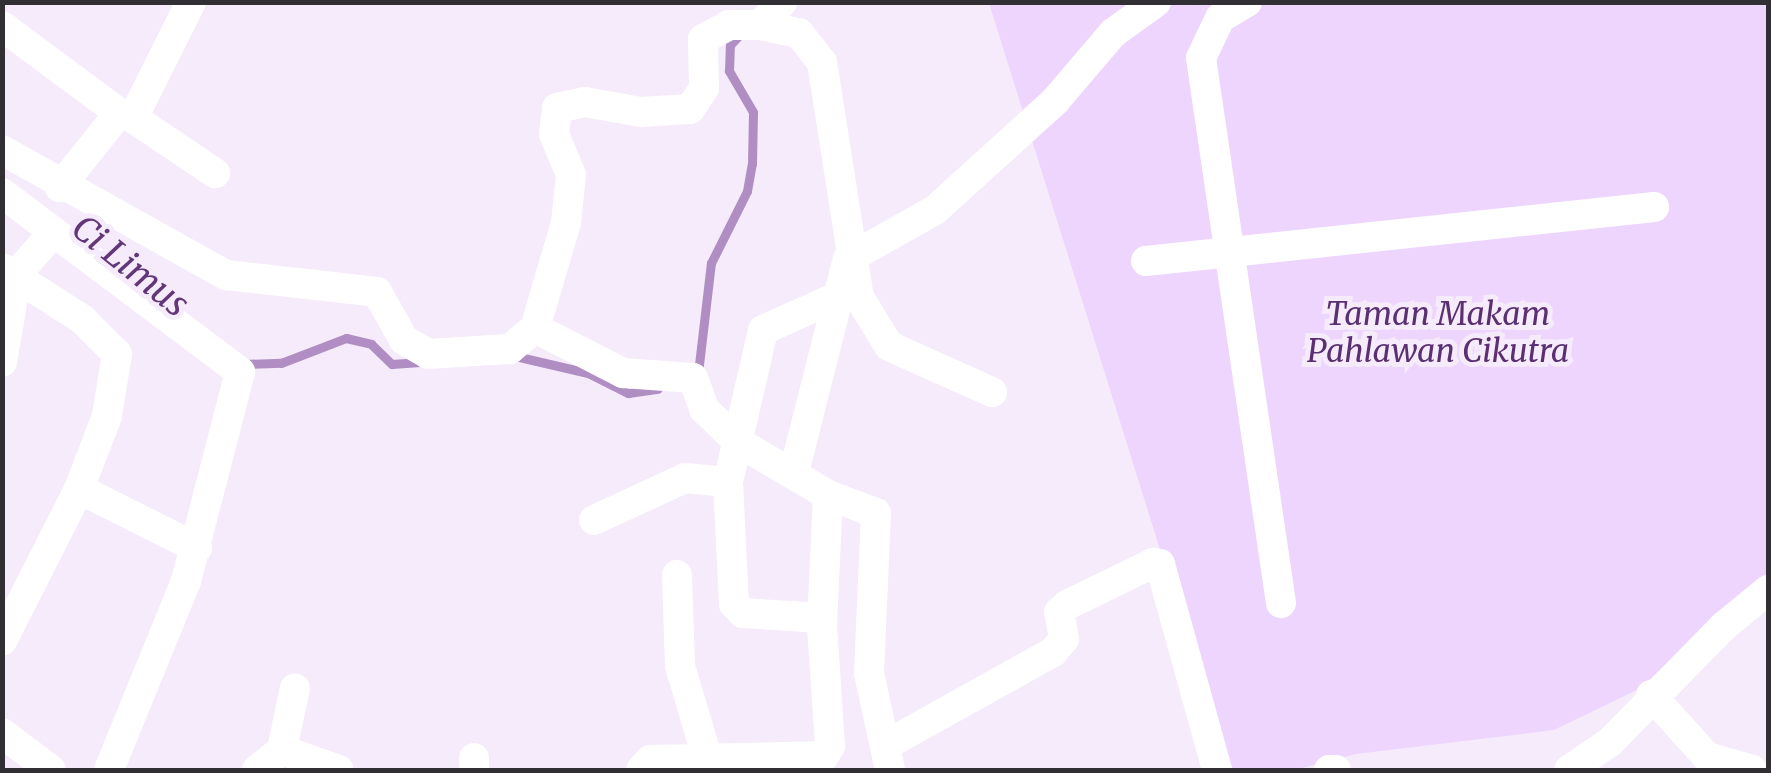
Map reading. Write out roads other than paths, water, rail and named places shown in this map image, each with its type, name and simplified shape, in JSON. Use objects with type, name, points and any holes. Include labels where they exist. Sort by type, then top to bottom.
[{"type":"street","points":[[60,187],[126,115],[191,2]]},
{"type":"street","points":[[760,25],[782,2]]},
{"type":"street","points":[[794,472],[848,259],[935,210],[1055,101],[1113,33],[1156,2]]},
{"type":"street","points":[[1247,2],[1220,18],[1201,58],[1233,251],[1280,603]]},
{"type":"street","points":[[2,150],[60,187],[226,275],[377,292],[404,340],[428,354],[510,349],[536,328],[566,223],[570,175],[554,134],[557,108],[585,102],[640,112],[690,109],[704,88],[703,39],[729,25],[760,25],[799,33],[822,62],[842,179],[848,259],[858,298],[889,346],[992,392]]},
{"type":"street","points":[[2,26],[215,173]]},
{"type":"street","points":[[2,193],[51,235],[240,372],[197,548],[109,770]]},
{"type":"street","points":[[1146,261],[1654,207]]},
{"type":"street","points":[[2,362],[10,271],[51,235]]},
{"type":"street","points":[[2,642],[79,489],[108,416],[117,348],[10,271]]},
{"type":"street","points":[[822,618],[743,613],[734,604],[728,482],[766,326],[838,296]]},
{"type":"street","points":[[536,328],[623,373],[693,378],[704,409],[738,442],[828,495],[876,513],[869,672],[888,758],[1053,652],[1064,639],[1060,612],[1067,604],[1153,562],[1160,564],[1218,770]]},
{"type":"street","points":[[594,520],[685,478],[728,482]]},
{"type":"street","points":[[79,489],[197,548]]},
{"type":"street","points":[[642,770],[650,760],[707,757],[826,763],[830,746],[822,618],[828,495]]},
{"type":"street","points":[[677,575],[680,666],[707,757]]},
{"type":"street","points":[[1570,770],[1610,742],[1651,695],[1768,590]]},
{"type":"street","points":[[257,770],[282,750],[295,688]]},
{"type":"street","points":[[1651,695],[1706,757],[1752,770]]},
{"type":"street","points":[[2,733],[51,770]]},
{"type":"street","points":[[282,750],[338,770]]},
{"type":"waterway","name":"Ci Limus","points":[[698,373],[711,263],[747,191],[752,164],[753,112],[729,71],[730,45],[743,31]]},
{"type":"waterway","name":"Ci Limus","points":[[244,364],[281,363],[346,338],[371,344],[392,364],[420,362]]},
{"type":"waterway","name":"Ci Limus","points":[[515,356],[588,373],[628,393],[658,389]]},
{"type":"park label","name":"Taman Makam Pahlawan Cikutra","points":[[1438,334]]}]
